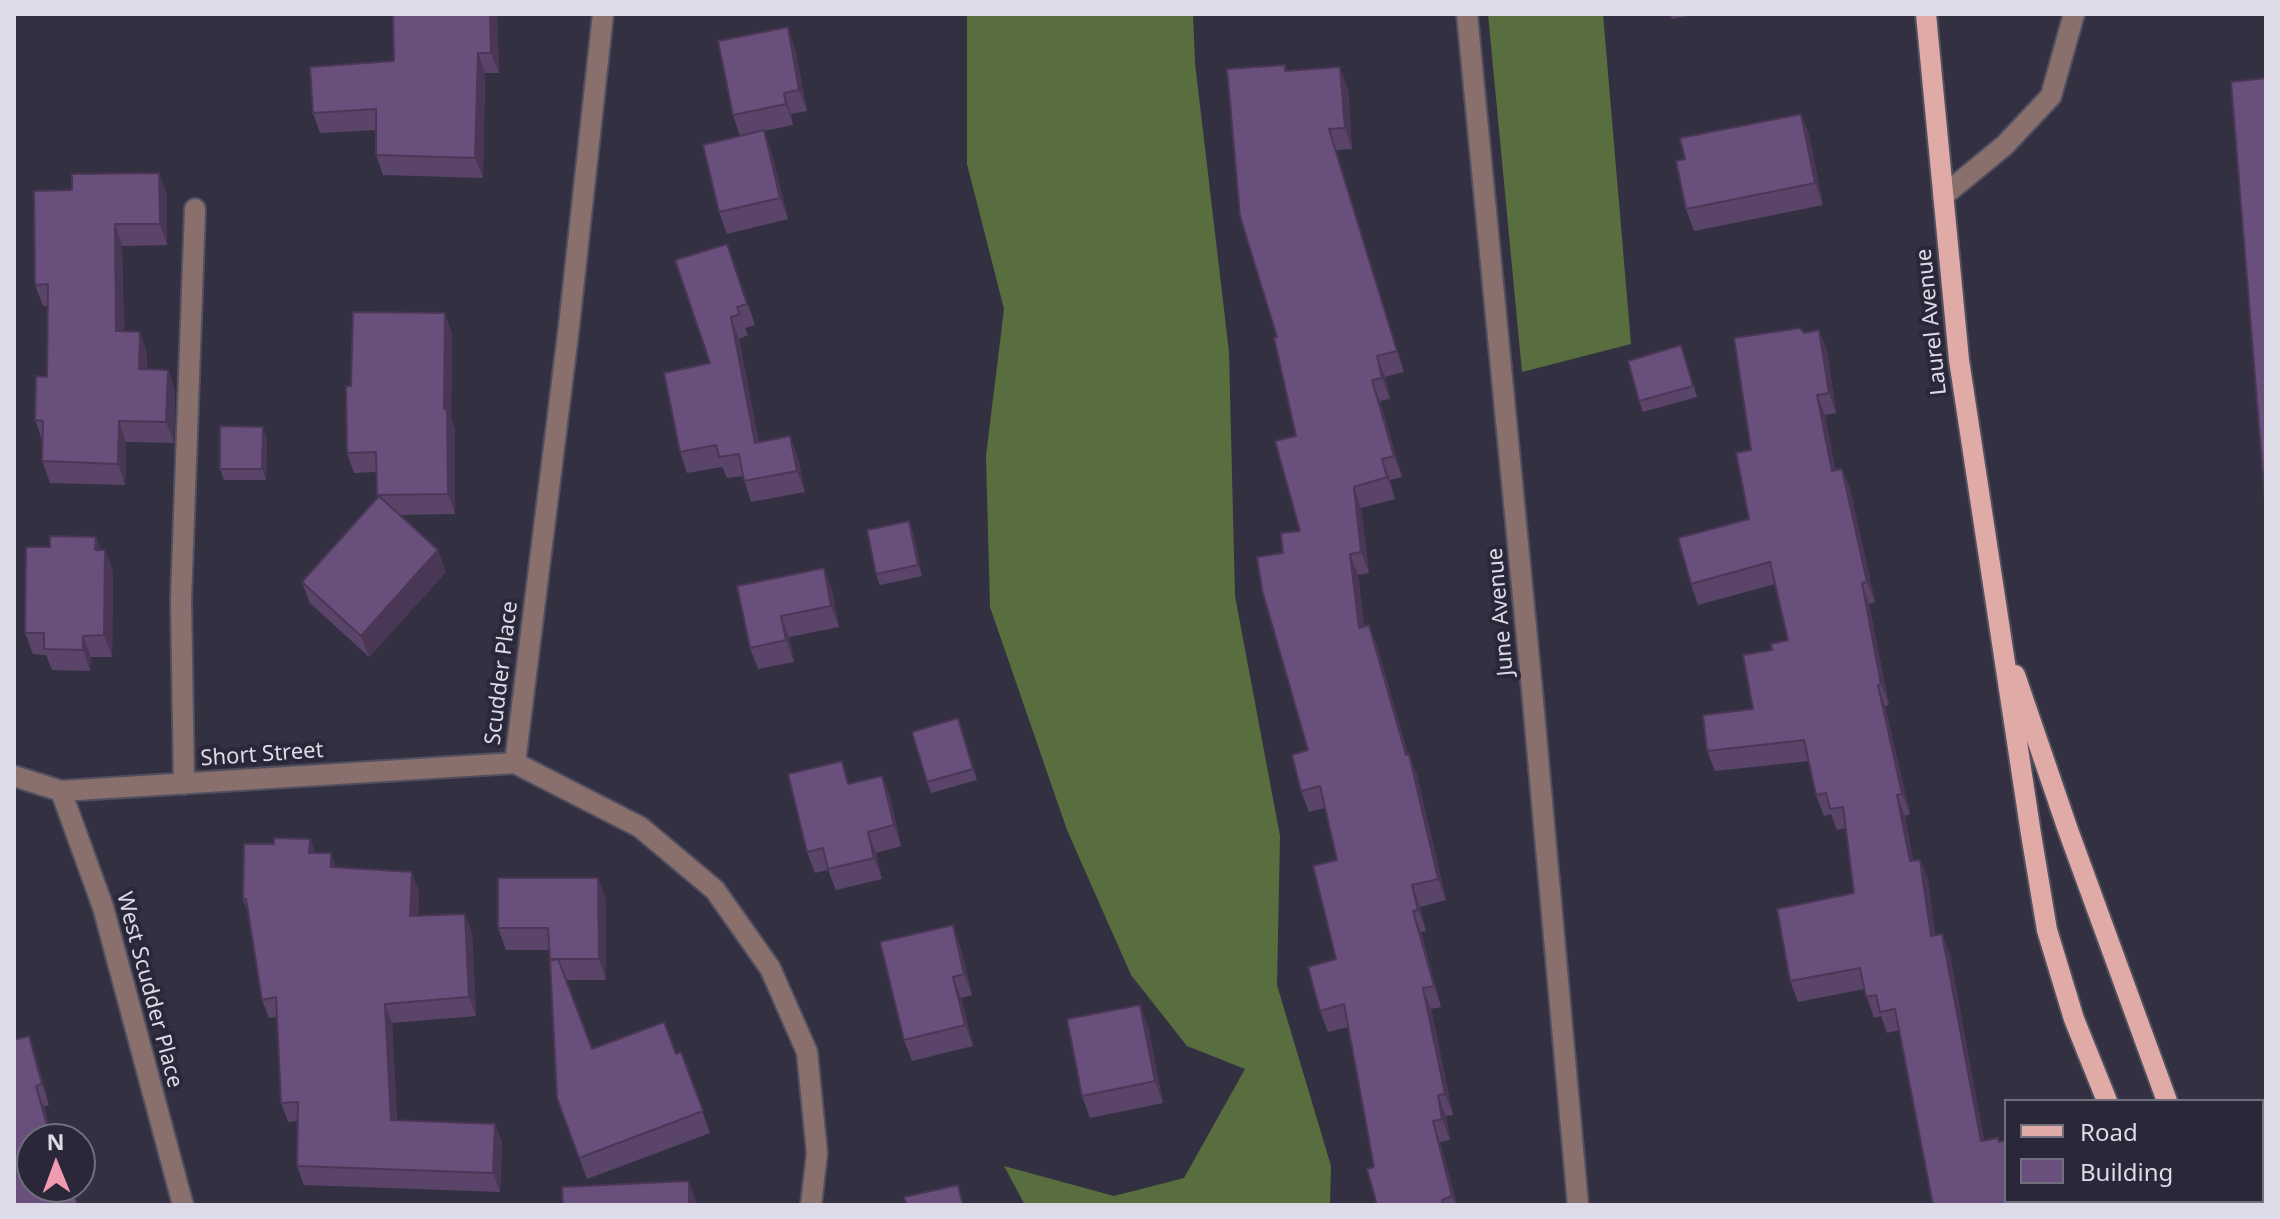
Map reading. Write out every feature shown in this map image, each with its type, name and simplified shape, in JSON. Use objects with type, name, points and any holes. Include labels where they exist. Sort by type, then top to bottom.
[{"type":"main road","name":"Laurel Avenue","points":[[1926,14],[1959,360],[1997,623]]},
{"type":"main road","points":[[1997,623],[2047,930],[2074,1019],[2106,1099]]},
{"type":"main road","points":[[1997,623],[2068,830],[2166,1099]]},
{"type":"street","name":"Scudder Place","points":[[603,14],[567,341],[515,763],[640,827],[715,890],[770,968],[807,1052],[817,1153],[811,1205]]},
{"type":"street","name":"June Avenue","points":[[1467,14],[1531,674],[1578,1205]]},
{"type":"street","points":[[1943,196],[2005,145],[2051,96],[2074,14]]},
{"type":"street","points":[[184,784],[181,600],[195,209]]},
{"type":"street","name":"Short Street","points":[[14,776],[61,791],[515,763]]},
{"type":"street","name":"West Scudder Place","points":[[61,791],[103,907],[183,1205]]},
{"type":"green space","points":[[967,14],[1193,14],[1195,63],[1229,352],[1235,596],[1280,836],[1277,985],[1331,1166],[1330,1205],[1025,1205],[1004,1166],[1114,1196],[1184,1178],[1245,1069],[1187,1046],[1131,975],[1067,830],[990,607],[986,456],[1004,309],[967,164]]},
{"type":"green space","points":[[1488,14],[1603,14],[1631,344],[1522,372]]},
{"type":"building","points":[[393,14],[490,14],[491,53],[478,53],[475,158],[376,155],[376,109],[313,113],[310,67],[394,61]]},
{"type":"building","points":[[788,27],[799,90],[784,93],[786,104],[733,115],[718,41]]},
{"type":"building","points":[[1285,65],[1285,71],[1340,67],[1345,128],[1329,129],[1397,351],[1377,356],[1382,378],[1372,380],[1394,456],[1382,459],[1387,477],[1354,487],[1361,552],[1350,554],[1359,628],[1369,625],[1406,755],[1409,754],[1438,879],[1412,885],[1418,910],[1413,911],[1434,986],[1423,988],[1445,1094],[1438,1095],[1442,1119],[1433,1121],[1452,1196],[1442,1200],[1443,1205],[1377,1205],[1367,1169],[1374,1167],[1344,1004],[1320,1011],[1308,967],[1336,959],[1313,866],[1337,860],[1320,786],[1301,791],[1292,755],[1308,750],[1262,590],[1257,557],[1283,553],[1281,533],[1300,531],[1275,441],[1296,436],[1274,338],[1277,337],[1240,216],[1227,69]]},
{"type":"building","points":[[2266,78],[2266,512],[2231,82]]},
{"type":"building","points":[[1801,114],[1815,183],[1686,209],[1676,161],[1685,159],[1680,138]]},
{"type":"building","points":[[764,130],[780,198],[719,212],[703,145]]},
{"type":"building","points":[[159,173],[160,224],[115,224],[116,331],[140,332],[139,369],[168,370],[166,422],[119,421],[118,464],[42,461],[43,421],[35,420],[36,376],[47,377],[48,284],[35,285],[34,191],[72,190],[72,174]]},
{"type":"building","points":[[727,244],[747,304],[737,307],[740,314],[731,317],[755,443],[790,436],[797,471],[744,481],[739,454],[719,457],[716,445],[680,452],[664,373],[710,363],[675,260]]},
{"type":"building","points":[[353,312],[445,313],[444,409],[447,409],[448,494],[377,495],[376,452],[347,453],[346,386],[351,386]]},
{"type":"building","points":[[1800,328],[1804,333],[1819,330],[1829,393],[1817,395],[1832,471],[1842,469],[1867,582],[1862,583],[1881,684],[1878,685],[1902,794],[1897,795],[1910,861],[1920,860],[1931,936],[1942,934],[1981,1141],[1998,1138],[1999,1142],[2004,1141],[2004,1203],[2027,1205],[1933,1205],[1895,1009],[1880,1012],[1876,995],[1866,997],[1860,968],[1790,981],[1777,909],[1854,893],[1843,807],[1830,809],[1826,793],[1816,795],[1804,740],[1707,751],[1703,715],[1753,709],[1743,655],[1772,650],[1771,644],[1788,640],[1770,562],[1691,584],[1678,538],[1749,519],[1736,453],[1751,450],[1734,338]]},
{"type":"building","points":[[1681,345],[1693,386],[1639,401],[1628,361]]},
{"type":"building","points":[[220,426],[263,427],[262,469],[220,469]]},
{"type":"building","points":[[379,496],[438,550],[361,636],[302,582]]},
{"type":"building","points":[[909,521],[918,565],[876,574],[867,530]]},
{"type":"building","points":[[50,536],[96,537],[95,550],[105,550],[104,635],[83,636],[83,650],[44,649],[44,633],[25,633],[26,547],[50,547]]},
{"type":"building","points":[[824,568],[831,606],[781,616],[786,640],[750,648],[737,586]]},
{"type":"building","points":[[958,718],[973,769],[927,782],[912,732]]},
{"type":"building","points":[[842,761],[848,784],[882,776],[894,825],[868,832],[874,858],[828,869],[823,848],[807,852],[788,774]]},
{"type":"building","points":[[274,838],[310,839],[309,853],[331,853],[331,867],[412,872],[410,916],[465,914],[469,997],[385,1004],[391,1120],[495,1124],[493,1173],[297,1166],[298,1102],[281,1103],[276,997],[262,1000],[246,899],[243,899],[244,844],[274,844]]},
{"type":"building","points":[[498,878],[598,878],[599,959],[550,959],[548,928],[498,928]]},
{"type":"building","points":[[953,925],[964,974],[953,977],[965,1025],[904,1040],[880,942]]},
{"type":"building","points":[[558,959],[592,1049],[664,1022],[676,1054],[681,1052],[703,1111],[579,1158],[557,1098],[550,961]]},
{"type":"building","points":[[1140,1005],[1155,1081],[1082,1096],[1067,1019]]},
{"type":"building","points":[[29,1036],[42,1084],[36,1086],[46,1123],[16,1123],[16,1203],[78,1205],[14,1205],[14,1040]]},
{"type":"building","points":[[689,1181],[689,1205],[563,1205],[562,1187]]},
{"type":"building","points":[[958,1185],[963,1205],[907,1205],[904,1197]]}]
